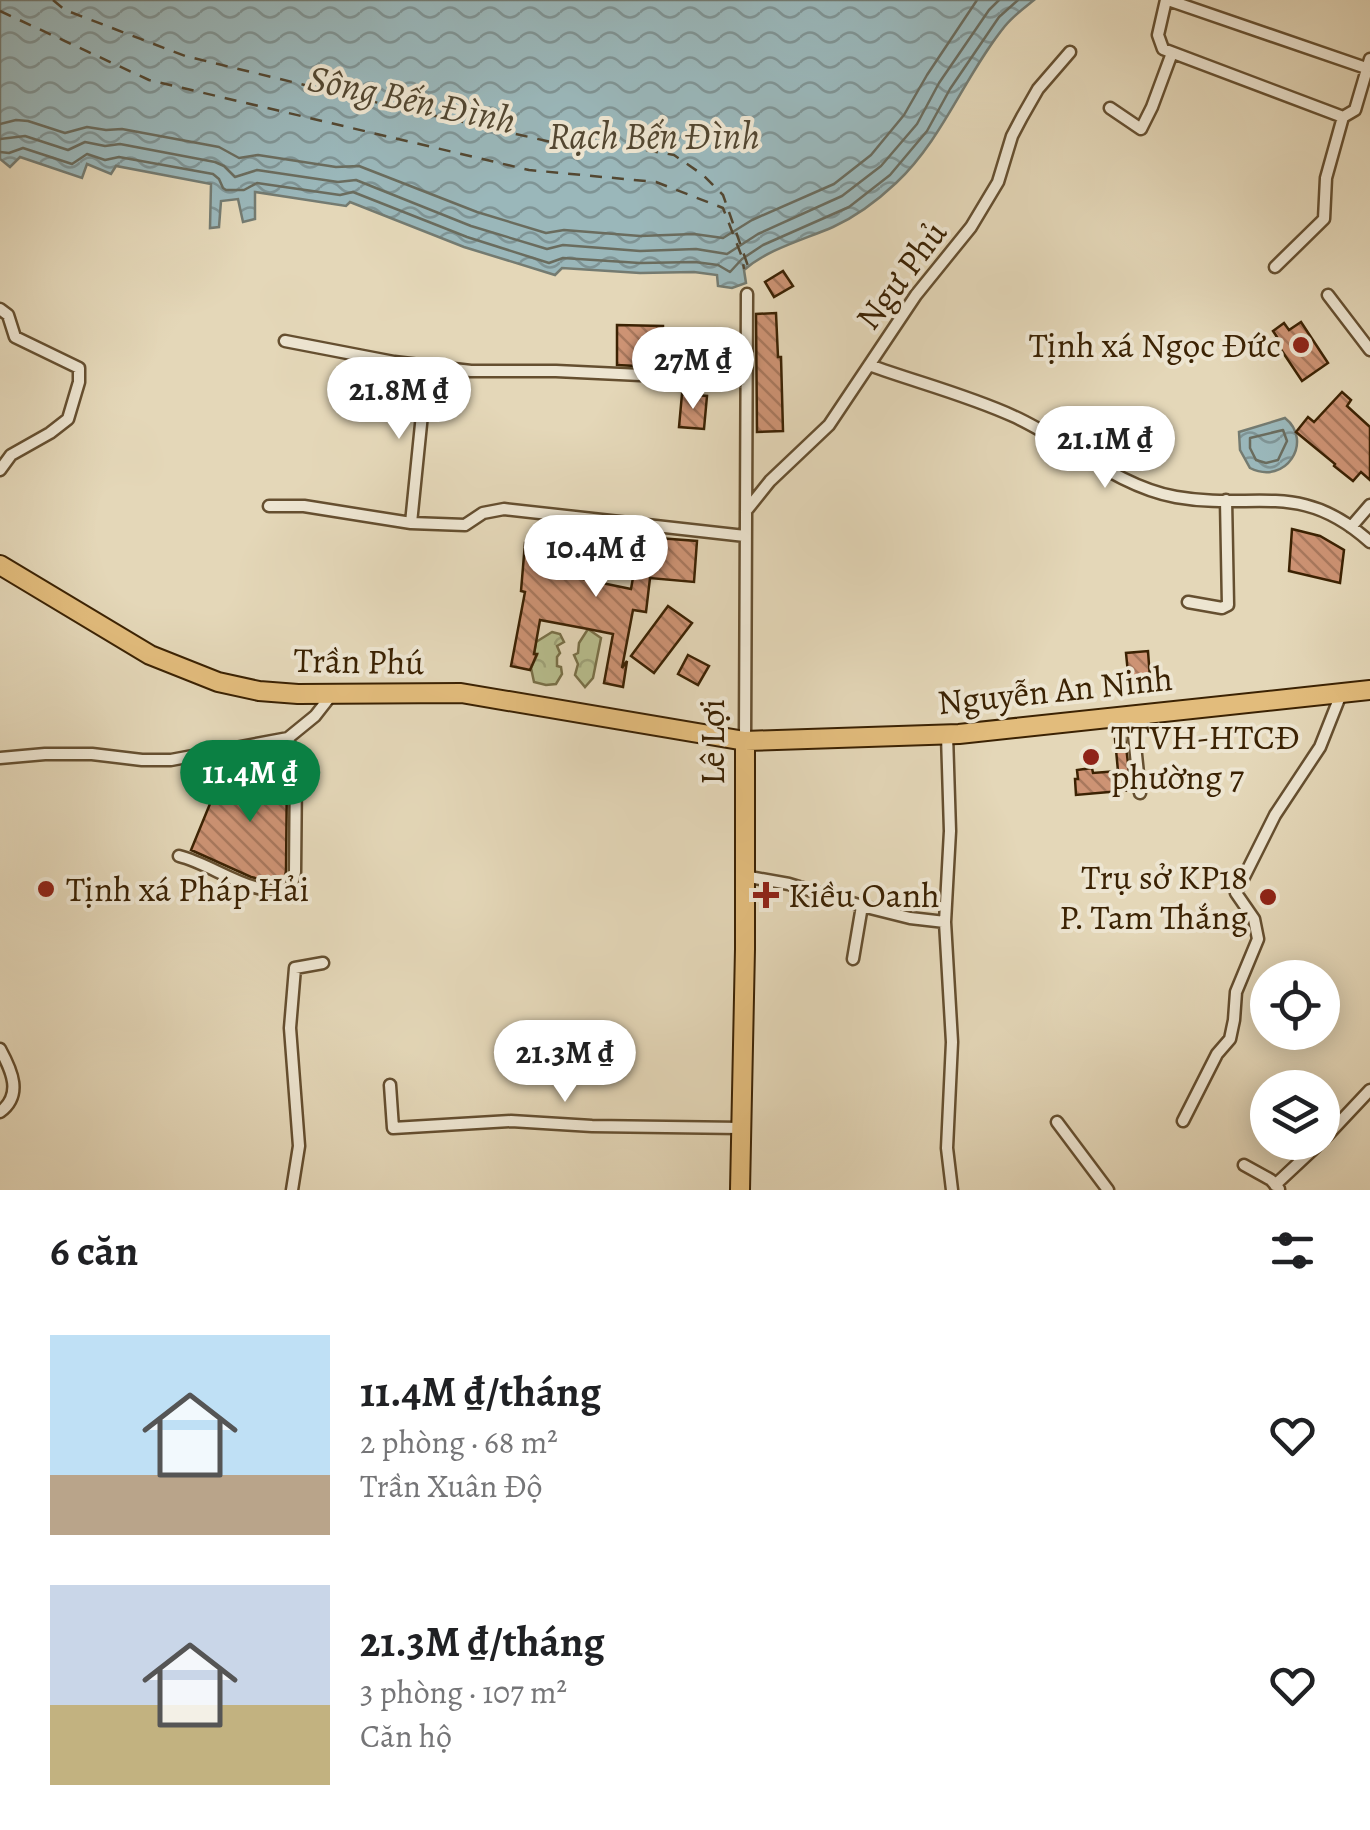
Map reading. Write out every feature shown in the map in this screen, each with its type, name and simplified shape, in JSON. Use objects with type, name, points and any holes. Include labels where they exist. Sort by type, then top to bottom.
[{"type":"main road","name":"Trần Phú","points":[[0,565],[150,655],[218,682],[298,694],[461,694],[744,741]]},
{"type":"main road","name":"Nguyễn An Ninh","points":[[744,741],[947,735],[1370,690]]},
{"type":"main road","name":"Lê Lợi","points":[[740,1190],[744,741]]},
{"type":"street","points":[[1276,266],[1324,219],[1326,178],[1343,117],[1355,110],[1368,64],[1167,0],[1159,40],[1163,49],[1343,117]]},
{"type":"street","name":"Ngư Phủ","points":[[746,511],[770,481],[829,425],[916,295],[978,215],[998,182],[1022,117],[1045,80],[1070,52]]},
{"type":"street","points":[[1110,108],[1141,128],[1172,53]]},
{"type":"street","name":"Lê Lợi","points":[[744,741],[746,294]]},
{"type":"street","points":[[1328,295],[1370,350]]},
{"type":"street","points":[[0,309],[8,314],[16,337],[79,368],[79,382],[68,420],[11,455],[0,470]]},
{"type":"street","points":[[285,341],[394,362],[471,371],[746,380]]},
{"type":"street","points":[[411,523],[427,365]]},
{"type":"street","points":[[869,366],[1014,416],[1154,492],[1202,500],[1300,503],[1338,517],[1370,542]]},
{"type":"street","points":[[1188,602],[1222,608],[1228,605],[1226,500]]},
{"type":"street","points":[[1351,527],[1370,505]]},
{"type":"street","points":[[268,506],[304,506],[411,523],[464,525],[484,513],[504,509],[746,536]]},
{"type":"street","points":[[0,758],[92,754],[171,760],[288,738],[315,716],[334,692]]},
{"type":"street","points":[[1183,1122],[1217,1054],[1230,1039],[1236,992],[1258,939],[1254,919],[1236,893],[1276,815],[1320,747],[1341,694]]},
{"type":"street","points":[[1132,716],[1140,793]]},
{"type":"street","points":[[947,735],[950,858],[945,922],[952,1042],[947,1148],[952,1190]]},
{"type":"street","points":[[179,856],[251,886],[291,889],[295,872],[296,770],[288,738]]},
{"type":"street","points":[[744,876],[789,884],[910,918],[945,922]]},
{"type":"street","points":[[853,959],[862,906]]},
{"type":"street","points":[[292,1190],[299,1146],[290,1028],[295,968],[323,963]]},
{"type":"street","points":[[0,1049],[13,1079],[14,1094],[10,1105],[0,1112]]},
{"type":"street","points":[[390,1085],[394,1128],[511,1121],[740,1128]]},
{"type":"street","points":[[1340,1122],[1370,1090]]},
{"type":"street","points":[[1057,1122],[1108,1190]]},
{"type":"street","points":[[1244,1164],[1278,1188],[1305,1160]]},
{"type":"green space","points":[[588,629],[601,638],[593,678],[585,687],[575,675],[578,664],[574,655]]},
{"type":"green space","points":[[552,632],[560,634],[564,642],[557,646],[557,666],[562,674],[556,684],[546,685],[534,682],[531,668],[537,655],[536,642]]},
{"type":"water","name":"Rạch Bến Đình","points":[[0,0],[1034,0],[1005,26],[941,127],[896,183],[850,218],[753,263],[744,270],[746,283],[732,288],[718,286],[717,275],[694,272],[562,268],[555,275],[464,247],[350,202],[346,206],[255,192],[255,219],[243,222],[238,199],[221,201],[219,227],[210,228],[211,184],[116,166],[111,174],[87,164],[82,178],[20,157],[10,167],[0,159]]},
{"type":"water","points":[[1285,418],[1297,438],[1292,458],[1275,471],[1250,468],[1240,450],[1239,432]]},
{"type":"building","points":[[783,271],[793,286],[774,297],[765,282]]},
{"type":"building","points":[[776,313],[783,431],[757,432],[756,314]]},
{"type":"building","points":[[1301,322],[1328,363],[1302,381],[1274,339],[1277,337],[1273,331],[1284,323],[1289,330]]},
{"type":"building","points":[[617,325],[663,326],[663,336],[735,337],[735,371],[617,365]]},
{"type":"building","points":[[1342,392],[1351,400],[1347,406],[1370,427],[1370,480],[1361,472],[1353,481],[1296,432],[1308,417],[1314,422]]},
{"type":"building","points":[[682,394],[707,396],[704,429],[679,427]]},
{"type":"building","points":[[1292,529],[1320,536],[1344,550],[1340,583],[1289,571]]},
{"type":"building","points":[[658,538],[697,541],[694,582],[650,578],[646,612],[633,610],[622,668],[627,661],[623,687],[604,683],[613,634],[540,620],[537,654],[530,670],[511,666],[525,592],[521,591],[525,543],[540,546],[539,570],[631,589],[639,544],[657,547]]},
{"type":"building","points":[[668,606],[692,623],[654,673],[631,656]]},
{"type":"building","points":[[1148,651],[1151,692],[1130,694],[1126,653]]},
{"type":"building","points":[[688,655],[709,666],[698,685],[678,674]]},
{"type":"building","points":[[1125,737],[1131,790],[1076,795],[1077,770],[1118,771],[1115,739]]},
{"type":"building","points":[[283,755],[287,771],[284,881],[251,877],[191,850],[212,799],[218,803],[228,785],[248,792],[264,757]]},
{"type":"ferry route","points":[[53,0],[65,10],[185,56],[569,146],[617,145],[674,155],[723,195],[748,266]]},
{"type":"ferry route","points":[[0,11],[149,80],[529,170],[656,182],[723,208],[744,269]]},
{"type":"place","name":"Tịnh xá Ngọc Đức","points":[[1301,345]]},
{"type":"place","name":"TTVH-HTCĐ phường 7","points":[[1091,757]]},
{"type":"place","name":"Tịnh xá Pháp Hải","points":[[46,889]]},
{"type":"place","name":"Kiều Oanh","points":[[766,895]]},
{"type":"place","name":"Trụ sở KP18 P. Tam Thắng","points":[[1268,897]]},
{"type":"water label","name":"Sông Bến Đình","points":[[412,99]]}]
